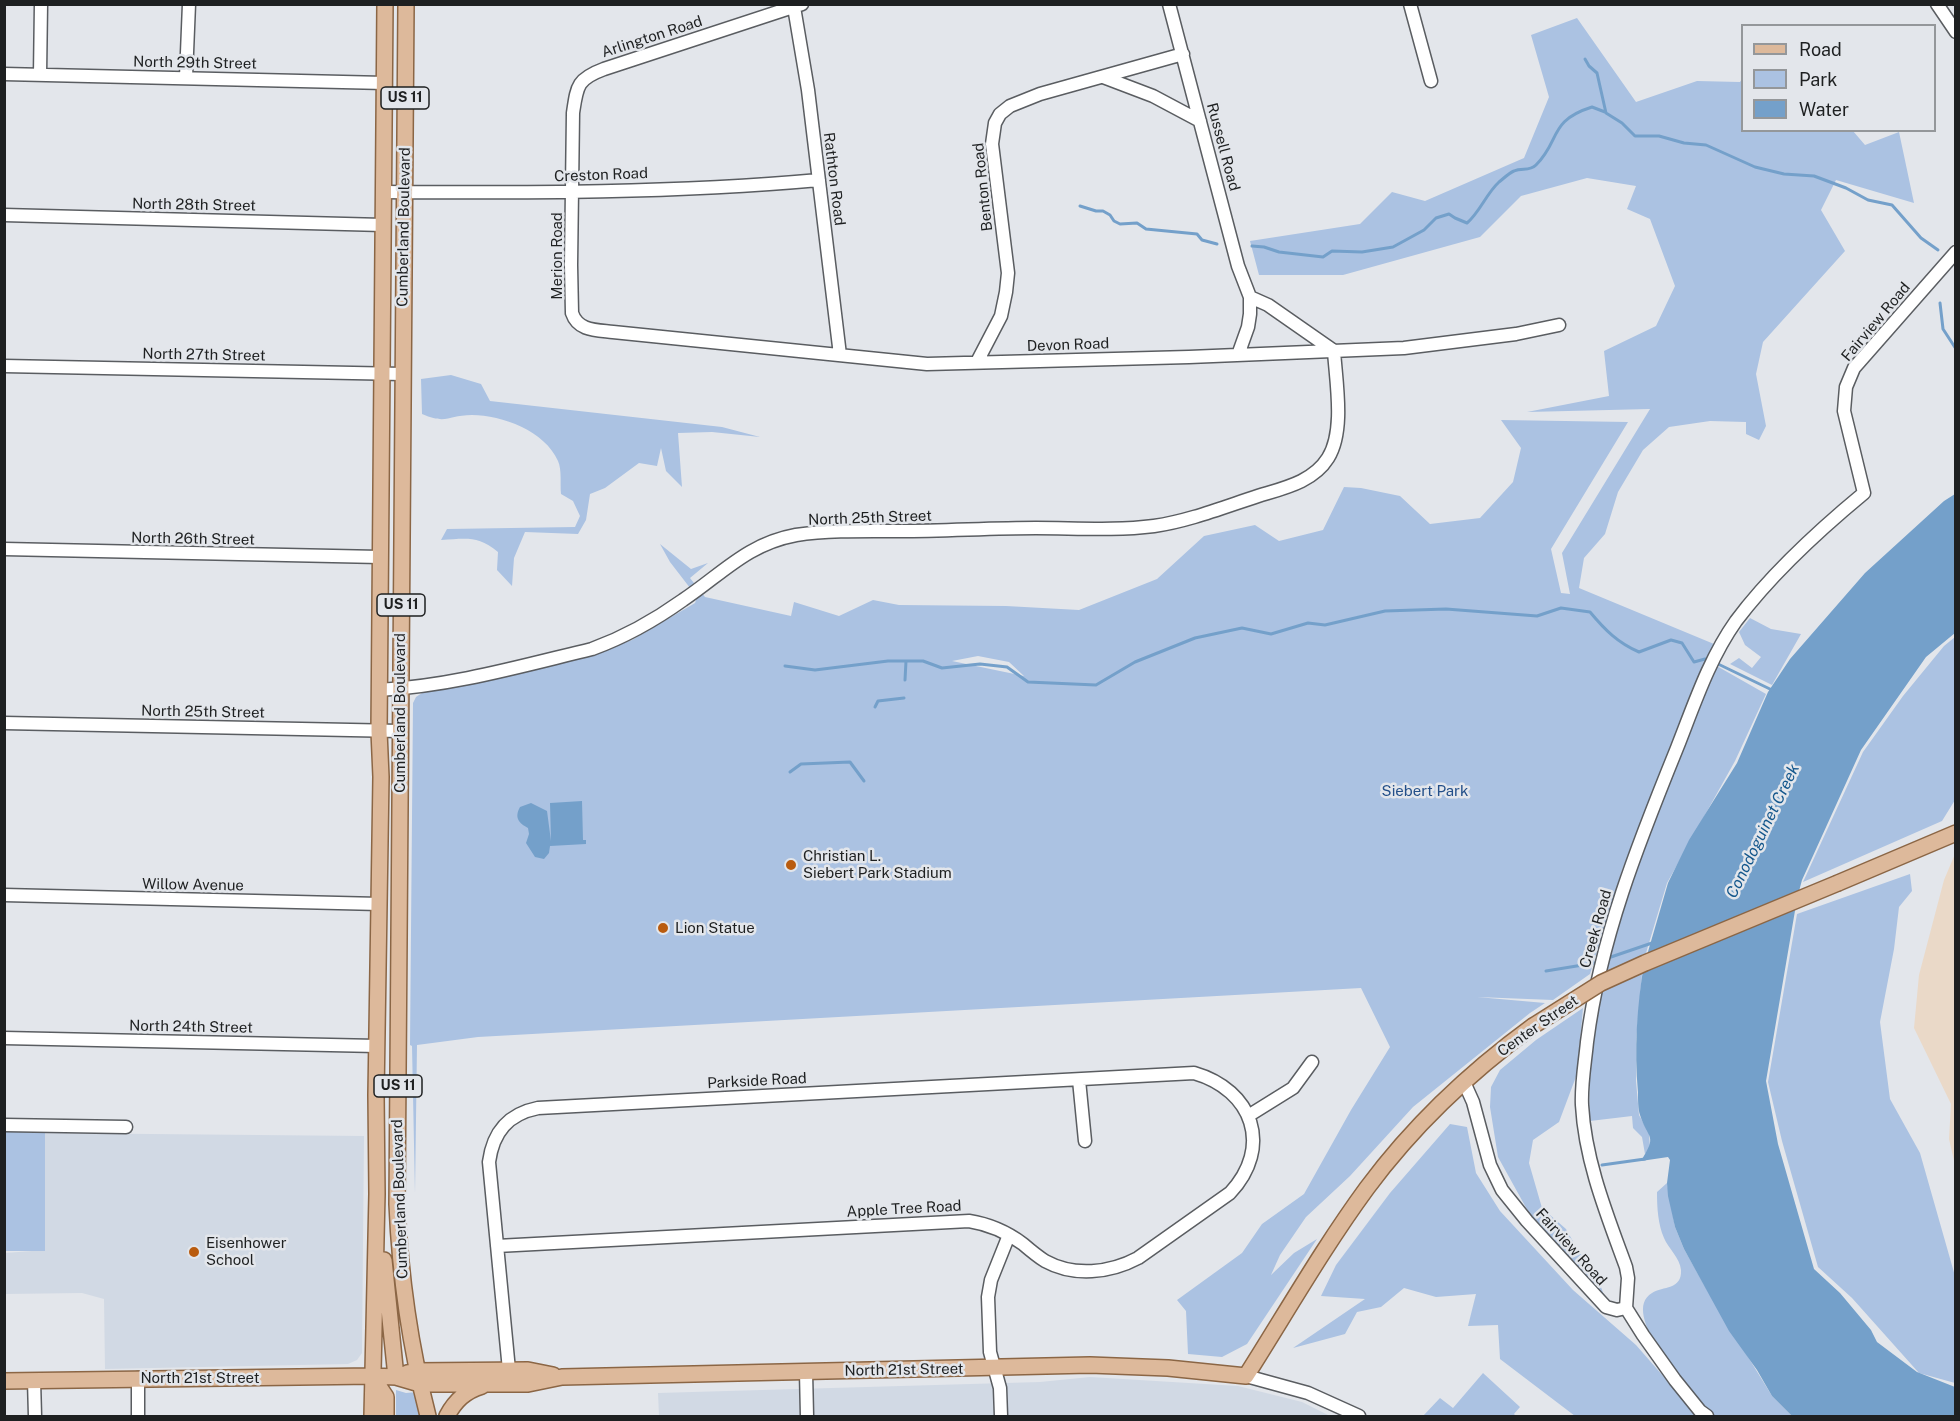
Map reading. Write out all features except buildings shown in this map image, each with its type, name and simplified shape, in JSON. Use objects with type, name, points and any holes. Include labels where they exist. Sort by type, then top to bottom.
[{"type":"main road","name":"Cumberland Boulevard","points":[[372,1376],[377,1194],[381,814],[379,690],[385,4]]},
{"type":"main road","name":"Cumberland Boulevard","points":[[406,4],[397,1204],[402,1284],[418,1377]]},
{"type":"main road","points":[[381,814],[389,842],[390,896],[400,918]]},
{"type":"main road","name":"Center Street","points":[[1246,1376],[1368,1186],[1415,1130],[1464,1082],[1533,1026],[1601,983],[1956,833]]},
{"type":"main road","points":[[377,1194],[396,1377]]},
{"type":"main road","name":"North 21st Street","points":[[418,1377],[487,1384],[528,1384],[562,1377],[1090,1365],[1246,1376]]},
{"type":"main road","name":"North 21st Street","points":[[4,1381],[418,1377],[509,1370],[528,1370],[562,1377]]},
{"type":"main road","points":[[372,1376],[386,1397],[386,1416]]},
{"type":"main road","name":"US 11","points":[[372,1376],[372,1416]]},
{"type":"main road","name":"US 11","points":[[418,1377],[428,1416]]},
{"type":"main road","points":[[447,1416],[457,1400],[465,1393],[487,1384]]},
{"type":"street","points":[[40,75],[41,4]]},
{"type":"street","points":[[186,77],[189,4]]},
{"type":"street","name":"Russell Road","points":[[1169,4],[1238,266],[1250,297],[1248,327],[1238,355]]},
{"type":"street","points":[[1410,4],[1431,81]]},
{"type":"street","points":[[1937,4],[1956,32]]},
{"type":"street","name":"Arlington Road","points":[[582,80],[587,75],[604,69],[798,6]]},
{"type":"street","name":"Rathton Road","points":[[798,6],[840,355]]},
{"type":"street","name":"Benton Road","points":[[977,362],[1000,316],[1008,273],[992,144],[995,123],[1000,114],[1010,106],[1024,100],[1183,54]]},
{"type":"street","name":"North 29th Street","points":[[4,74],[384,83]]},
{"type":"street","points":[[1103,77],[1153,96],[1200,121]]},
{"type":"street","name":"Merion Road","points":[[578,324],[572,313],[571,295],[573,113],[576,89],[582,80]]},
{"type":"street","name":"Creston Road","points":[[384,192],[572,192],[819,180]]},
{"type":"street","name":"North 28th Street","points":[[4,215],[383,225]]},
{"type":"street","name":"Fairview Road","points":[[1837,515],[1864,493],[1844,411],[1848,382],[1854,369],[1876,342],[1956,252]]},
{"type":"street","points":[[1250,297],[1268,305],[1334,351]]},
{"type":"street","name":"Devon Road","points":[[578,324],[589,329],[613,332],[927,364],[1404,348],[1516,334],[1559,325]]},
{"type":"street","name":"North 25th Street","points":[[379,690],[459,681],[592,649],[611,642],[630,634],[683,601],[735,560],[775,540],[805,534],[856,531],[1098,529],[1151,526],[1182,520],[1284,488],[1317,471],[1330,456],[1334,446],[1338,413],[1334,351]]},
{"type":"street","name":"North 27th Street","points":[[4,366],[403,374]]},
{"type":"street","name":"Creek Road","points":[[1626,1308],[1628,1278],[1626,1267],[1590,1160],[1582,1104],[1583,1076],[1592,1006],[1601,961],[1627,876],[1716,654],[1736,622],[1778,572],[1837,515]]},
{"type":"street","name":"North 26th Street","points":[[4,549],[380,557]]},
{"type":"street","name":"North 25th Street","points":[[4,723],[400,731]]},
{"type":"street","name":"Willow Avenue","points":[[4,896],[380,904]]},
{"type":"street","name":"North 24th Street","points":[[4,1038],[377,1046]]},
{"type":"street","points":[[1248,1116],[1293,1088],[1312,1062]]},
{"type":"street","name":"Parkside Road","points":[[509,1370],[489,1162],[490,1149],[496,1135],[504,1124],[526,1110],[764,1095],[1194,1073],[1205,1076],[1228,1089],[1237,1098],[1248,1116]]},
{"type":"street","points":[[1079,1080],[1085,1141]]},
{"type":"street","name":"Fairview Road","points":[[1464,1082],[1473,1102],[1490,1165],[1502,1190],[1527,1221],[1606,1307],[1617,1310],[1626,1308]]},
{"type":"street","name":"Apple Tree Road","points":[[497,1246],[957,1220],[981,1223],[1009,1235],[1045,1261],[1068,1269],[1095,1271],[1127,1264],[1212,1207],[1239,1184],[1250,1164],[1253,1150],[1253,1133],[1248,1116]]},
{"type":"street","points":[[4,1125],[126,1127]]},
{"type":"street","points":[[1001,1416],[1000,1388],[990,1352],[987,1307],[989,1288],[1009,1235]]},
{"type":"street","points":[[1626,1308],[1675,1380],[1700,1411],[1707,1416]]},
{"type":"street","points":[[806,1372],[807,1416]]},
{"type":"street","points":[[1246,1376],[1308,1393],[1359,1416]]},
{"type":"street","points":[[138,1378],[138,1416]]},
{"type":"street","points":[[34,1380],[35,1416]]},
{"type":"shaded area","points":[[1955,854],[1955,1165],[1949,1139],[1951,1104],[1914,1028],[1919,975],[1944,880]]},
{"type":"shaded area","name":"Eisenhower School","points":[[45,1133],[364,1136],[362,1353],[357,1360],[348,1364],[105,1369],[104,1299],[82,1293],[5,1294],[5,1253],[45,1250]]},
{"type":"shaded area","points":[[1090,1377],[1238,1386],[1302,1402],[1330,1416],[659,1416],[658,1393],[1040,1382]]},
{"type":"green space","name":"Siebert Park","points":[[1577,18],[1636,102],[1697,81],[1741,80],[1741,132],[1854,132],[1865,145],[1899,132],[1914,203],[1836,180],[1821,210],[1845,251],[1763,342],[1756,374],[1766,426],[1759,440],[1746,434],[1746,422],[1710,421],[1669,427],[1643,450],[1618,492],[1605,534],[1584,558],[1579,588],[1714,644],[1693,688],[1622,870],[1590,974],[1553,1000],[1477,997],[1545,1003],[1413,1107],[1350,1176],[1306,1217],[1280,1255],[1271,1275],[1294,1253],[1317,1239],[1247,1344],[1222,1357],[1188,1354],[1186,1311],[1177,1300],[1242,1253],[1262,1224],[1304,1194],[1351,1110],[1390,1047],[1361,988],[478,1037],[417,1045],[415,1193],[412,1046],[410,1045],[413,703],[422,693],[587,657],[632,640],[695,603],[697,597],[670,562],[660,544],[691,569],[708,563],[690,578],[705,597],[791,616],[794,602],[839,616],[873,600],[899,605],[1006,606],[1079,610],[1157,579],[1204,536],[1255,525],[1279,541],[1323,530],[1344,487],[1400,496],[1430,524],[1480,518],[1513,482],[1521,448],[1501,420],[1628,422],[1551,549],[1561,593],[1570,594],[1562,553],[1650,409],[1527,412],[1609,396],[1604,351],[1656,326],[1675,286],[1650,219],[1627,209],[1636,186],[1587,178],[1521,196],[1480,237],[1343,275],[1259,275],[1250,241],[1360,224],[1392,192],[1425,201],[1524,158],[1549,97],[1531,35]],"holes":[[[978,656],[1009,662],[1024,676],[952,661]]]},
{"type":"green space","points":[[451,375],[481,384],[490,401],[722,427],[760,437],[712,432],[678,433],[682,487],[666,471],[661,448],[657,466],[639,463],[605,488],[590,494],[586,520],[578,534],[525,532],[514,558],[512,586],[497,570],[498,552],[477,540],[441,540],[447,529],[575,527],[580,516],[573,501],[561,494],[559,465],[552,450],[533,433],[496,418],[464,415],[437,419],[422,414],[421,379]]},
{"type":"green space","points":[[1750,618],[1771,629],[1801,634],[1772,685],[1730,664],[1739,658],[1752,668],[1761,657],[1745,645],[1739,632]]},
{"type":"green space","points":[[1955,637],[1955,800],[1942,821],[1803,882],[1863,752],[1903,696],[1944,646]]},
{"type":"green space","points":[[1715,665],[1766,694],[1735,761],[1667,883],[1643,963],[1636,1041],[1636,1081],[1639,1115],[1649,1133],[1650,1148],[1645,1154],[1642,1137],[1633,1128],[1632,1116],[1590,1121],[1591,1062],[1599,1004],[1612,946],[1629,888],[1649,831]]},
{"type":"green space","points":[[1910,874],[1912,891],[1899,907],[1894,949],[1880,1022],[1890,1099],[1920,1153],[1955,1276],[1955,1383],[1919,1373],[1852,1298],[1818,1267],[1782,1141],[1768,1082],[1797,914]]},
{"type":"green space","points":[[1583,1008],[1577,1074],[1559,1122],[1533,1140],[1529,1163],[1542,1208],[1566,1229],[1579,1252],[1593,1265],[1605,1298],[1580,1275],[1529,1213],[1498,1157],[1490,1107],[1491,1087],[1500,1070],[1536,1040]]},
{"type":"green space","points":[[1450,1124],[1467,1127],[1476,1173],[1500,1211],[1573,1290],[1636,1345],[1698,1416],[1575,1416],[1500,1359],[1498,1325],[1468,1326],[1476,1294],[1436,1297],[1404,1288],[1381,1307],[1357,1312],[1345,1334],[1293,1348],[1365,1299],[1321,1296],[1336,1265],[1390,1193]]},
{"type":"green space","points":[[5,1131],[45,1133],[45,1251],[5,1251]]},
{"type":"green space","points":[[1667,1183],[1675,1227],[1684,1249],[1772,1396],[1792,1416],[1712,1416],[1672,1369],[1650,1333],[1644,1317],[1644,1303],[1652,1293],[1675,1284],[1681,1270],[1664,1238],[1658,1216],[1657,1192]]},
{"type":"green space","points":[[1483,1373],[1520,1407],[1514,1414],[1516,1416],[1423,1416],[1440,1398],[1453,1408]]},
{"type":"green space","points":[[396,1390],[406,1393],[417,1392],[424,1416],[396,1416]]},
{"type":"water","name":"Conodoguinet Creek","points":[[1955,494],[1955,633],[1926,657],[1861,750],[1802,880],[1798,895],[1645,962],[1668,883],[1689,840],[1737,763],[1768,692],[1790,659],[1865,573],[1944,501]]},
{"type":"water","points":[[582,801],[583,840],[586,840],[586,844],[550,846],[549,853],[544,859],[535,857],[526,843],[528,828],[520,822],[518,817],[520,807],[531,803],[547,811],[551,841],[550,803]]},
{"type":"water","points":[[1797,899],[1766,1081],[1778,1144],[1814,1269],[1840,1293],[1871,1330],[1877,1342],[1917,1372],[1955,1387],[1955,1416],[1792,1416],[1772,1396],[1757,1370],[1729,1331],[1684,1249],[1675,1227],[1668,1196],[1670,1160],[1668,1157],[1641,1161],[1650,1141],[1639,1113],[1636,1060],[1644,964]]},
{"type":"waterway","points":[[1585,59],[1597,73],[1606,113],[1622,123],[1635,136],[1659,136],[1684,143],[1706,145],[1755,167],[1784,174],[1814,176],[1846,188],[1868,200],[1892,205],[1921,238],[1938,250]]},
{"type":"waterway","points":[[1252,246],[1323,257],[1332,251],[1362,252],[1393,247],[1424,230],[1436,218],[1449,214],[1467,223],[1499,182],[1514,171],[1536,165],[1568,118],[1592,107],[1605,112]]},
{"type":"waterway","points":[[1080,206],[1103,211],[1120,224],[1137,223],[1146,229],[1197,234],[1202,240],[1217,244]]},
{"type":"waterway","points":[[1940,303],[1943,329],[1956,349]]},
{"type":"waterway","points":[[785,666],[815,670],[888,661],[923,661],[942,668],[980,664],[1007,667],[1028,682],[1096,685],[1135,662],[1195,638],[1242,628],[1271,634],[1308,623],[1325,625],[1385,611],[1446,609],[1537,616],[1561,608],[1590,612],[1612,635],[1639,652],[1671,640],[1682,643],[1694,662],[1705,659],[1710,661]]},
{"type":"waterway","points":[[905,680],[906,661]]},
{"type":"waterway","points":[[1716,663],[1772,690]]},
{"type":"waterway","points":[[875,707],[878,701],[904,698]]},
{"type":"waterway","points":[[790,772],[801,764],[850,762],[864,781]]},
{"type":"waterway","points":[[1608,958],[1652,943]]},
{"type":"waterway","points":[[1546,971],[1595,963]]},
{"type":"waterway","points":[[1602,1165],[1645,1159]]},
{"type":"place","name":"Christian L. Siebert Park Stadium","points":[[791,865]]},
{"type":"place","name":"Lion Statue","points":[[663,928]]},
{"type":"place","name":"Eisenhower School","points":[[194,1252]]}]
